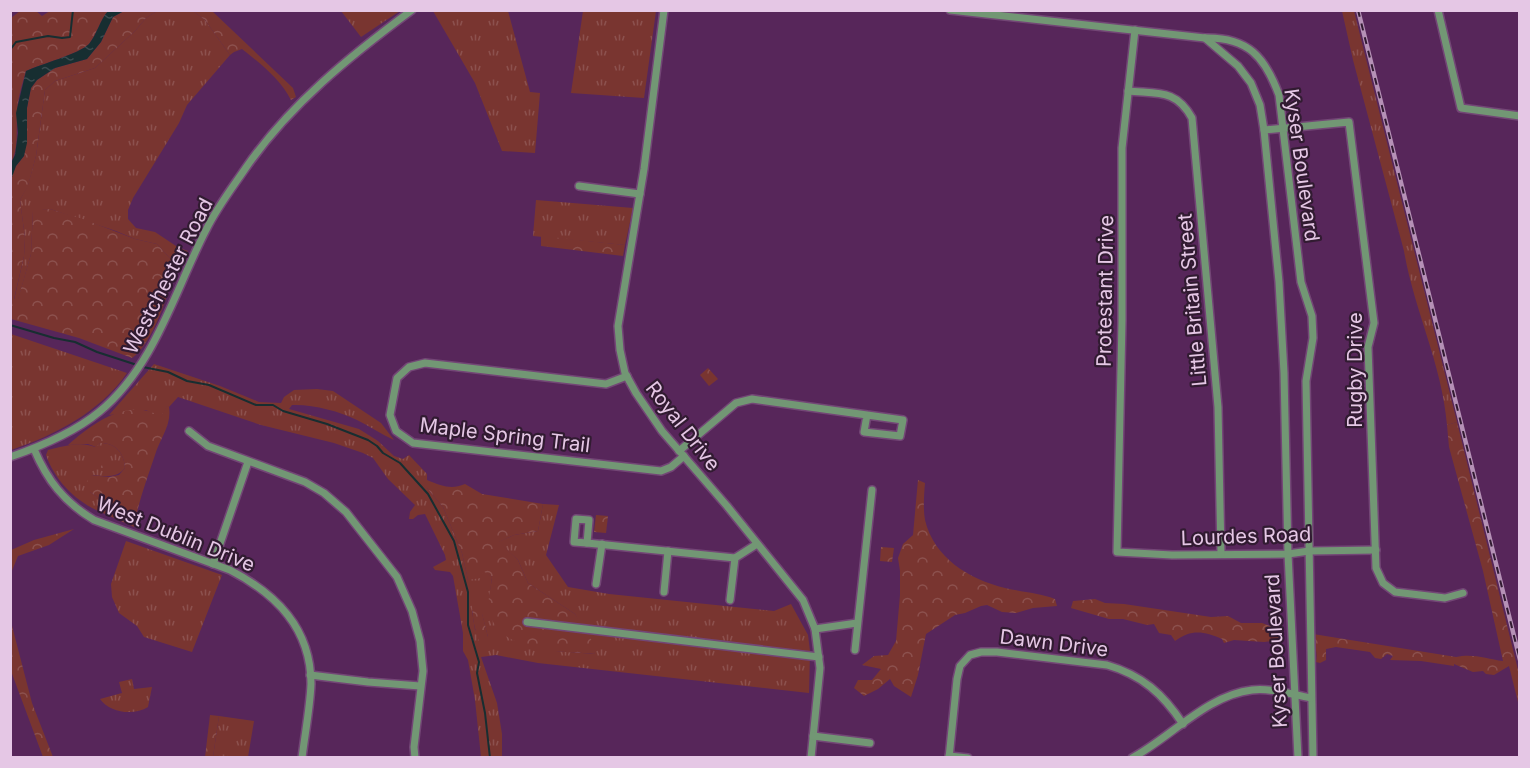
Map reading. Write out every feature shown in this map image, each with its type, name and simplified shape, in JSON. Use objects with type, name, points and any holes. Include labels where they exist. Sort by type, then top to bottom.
[{"type":"street","name":"Westchester Road","points":[[10,457],[34,449],[98,413],[119,393],[144,361],[207,228],[246,167],[315,88],[412,10]]},
{"type":"street","name":"Royal Drive","points":[[664,10],[640,194],[618,326],[620,350],[627,376],[655,422],[803,600],[815,629],[819,657],[819,686],[811,758]]},
{"type":"street","points":[[950,10],[1205,38]]},
{"type":"street","points":[[1438,10],[1461,108],[1520,116]]},
{"type":"street","name":"Protestant Drive","points":[[1117,552],[1122,321],[1122,148],[1135,30]]},
{"type":"street","name":"Kyser Boulevard","points":[[1205,38],[1222,38],[1240,43],[1260,57],[1271,73],[1280,94],[1301,282],[1312,316],[1314,338],[1306,381],[1313,758]]},
{"type":"street","name":"Kyser Boulevard","points":[[1205,38],[1238,66],[1251,83],[1260,105],[1264,130],[1279,282],[1284,373],[1288,554],[1298,758]]},
{"type":"street","name":"Little Britain Street","points":[[1128,91],[1174,96],[1185,106],[1192,118],[1218,407],[1221,554]]},
{"type":"street","name":"Rugby Drive","points":[[1264,130],[1349,122],[1374,323],[1368,347],[1376,568],[1383,583],[1395,592],[1445,598],[1463,593]]},
{"type":"street","points":[[579,186],[640,194]]},
{"type":"street","name":"Maple Spring Trail","points":[[627,376],[606,384],[425,363],[409,367],[397,378],[390,416],[396,431],[413,443],[661,471],[671,466],[681,453]]},
{"type":"street","points":[[681,453],[736,403],[752,399],[903,420],[900,436],[864,432],[867,415]]},
{"type":"street","points":[[189,431],[208,446],[305,482],[324,493],[346,512],[397,578],[412,611],[420,640],[423,671],[415,758]]},
{"type":"street","name":"West Dublin Drive","points":[[34,449],[44,472],[59,494],[80,512],[94,520],[250,580],[272,596],[287,612],[299,633],[308,658],[310,675],[302,758]]},
{"type":"street","points":[[213,564],[248,462]]},
{"type":"street","points":[[855,650],[872,490]]},
{"type":"street","points":[[587,543],[735,558],[757,544]]},
{"type":"street","points":[[596,584],[602,544]]},
{"type":"street","name":"Lourdes Road","points":[[1117,552],[1172,555],[1288,554],[1309,551],[1376,550]]},
{"type":"street","points":[[664,592],[668,551]]},
{"type":"street","points":[[730,600],[735,558]]},
{"type":"street","points":[[527,622],[819,657]]},
{"type":"street","points":[[815,629],[857,622]]},
{"type":"street","name":"Dawn Drive","points":[[949,757],[960,666],[970,655],[981,652],[997,651],[1107,665],[1123,670],[1146,682],[1161,695],[1183,723]]},
{"type":"street","points":[[310,675],[420,686]]},
{"type":"street","points":[[1132,758],[1183,723],[1233,695],[1252,690],[1269,690],[1311,698]]},
{"type":"street","points":[[813,736],[870,743]]},
{"type":"street","points":[[949,757],[969,758]]},
{"type":"green space","points":[[20,11],[36,11],[42,16],[50,11],[108,11],[92,40],[84,48],[26,71],[18,104],[16,145],[11,163],[11,18]]},
{"type":"green space","points":[[124,11],[157,11],[146,18],[95,68],[55,81],[45,90],[36,156],[28,186],[20,200],[25,238],[24,256],[14,299],[18,299],[31,254],[33,210],[50,209],[135,239],[157,244],[176,265],[170,288],[154,329],[140,351],[132,358],[79,338],[11,319],[10,180],[16,166],[24,156],[27,108],[31,88],[37,80],[55,68],[87,59],[101,42],[113,17]]},
{"type":"green space","points":[[157,11],[193,11],[205,20],[230,55],[187,105],[179,123],[128,210],[128,219],[136,228],[155,232],[179,248],[188,251],[176,265],[157,244],[135,239],[50,209],[33,211],[31,254],[18,300],[14,300],[24,256],[25,238],[20,200],[28,185],[36,156],[45,90],[55,81],[95,68],[146,18]]},
{"type":"green space","points":[[193,11],[212,11],[293,88],[296,97],[291,100],[276,79],[242,49],[230,55],[205,20]]},
{"type":"green space","points":[[341,11],[400,11],[361,37]]},
{"type":"green space","points":[[433,11],[508,11],[530,92],[540,93],[535,153],[502,151],[475,83]]},
{"type":"green space","points":[[583,11],[656,11],[644,98],[571,93]]},
{"type":"green space","points":[[1342,11],[1354,11],[1457,422],[1447,425],[1440,380],[1414,294]]},
{"type":"green space","points":[[536,200],[633,208],[625,245],[533,236]]},
{"type":"green space","points":[[541,236],[625,245],[623,256],[541,246]]},
{"type":"green space","points":[[11,334],[127,373],[104,399],[75,421],[11,450]]},
{"type":"green space","points":[[154,364],[259,402],[281,403],[284,397],[294,390],[333,391],[381,423],[394,440],[357,420],[334,411],[300,405],[292,405],[289,409],[359,429],[378,441],[394,456],[403,459],[409,455],[427,474],[427,488],[443,507],[462,553],[468,580],[483,570],[492,577],[489,601],[556,651],[595,654],[575,614],[528,583],[518,560],[498,542],[514,535],[538,531],[543,504],[559,505],[546,555],[568,587],[609,594],[774,611],[791,604],[808,635],[809,693],[538,663],[496,655],[481,657],[497,703],[502,734],[502,757],[481,757],[475,700],[468,660],[463,651],[463,633],[453,576],[450,572],[435,570],[433,567],[446,560],[425,514],[409,519],[410,512],[415,505],[388,479],[373,458],[334,443],[261,425],[178,397],[169,407],[167,406],[161,418],[146,410],[109,415]],"holes":[[[482,604],[488,637],[475,630],[472,611]]]},
{"type":"green space","points":[[708,368],[718,379],[709,386],[700,375]]},
{"type":"green space","points":[[167,405],[169,420],[146,482],[134,527],[103,513],[100,510],[99,498],[90,492],[86,483],[91,475],[109,477],[119,475],[125,468],[121,453],[106,443],[100,443],[96,447],[88,444],[68,445],[88,429],[112,415],[136,410],[149,411],[161,417]]},
{"type":"green space","points":[[1457,422],[1519,674],[1519,706],[1509,666],[1494,675],[1483,671],[1473,672],[1454,664],[1454,666],[1421,661],[1390,660],[1393,656],[1387,654],[1381,659],[1375,658],[1370,652],[1336,647],[1326,649],[1326,660],[1316,662],[1313,634],[1456,657],[1474,656],[1503,661],[1483,571],[1449,447],[1447,425]]},
{"type":"green space","points":[[100,443],[111,445],[121,453],[125,468],[114,475],[91,475],[90,492],[99,498],[100,510],[103,513],[93,509],[68,490],[55,474],[46,455],[48,450],[60,447],[78,444],[95,447]]},
{"type":"green space","points":[[117,460],[120,462],[120,469],[115,471],[97,469],[105,463]]},
{"type":"green space","points":[[427,480],[455,487],[465,484],[482,494],[543,504],[538,531],[514,535],[499,542],[518,560],[528,583],[575,614],[591,639],[595,654],[535,648],[521,644],[497,628],[489,611],[492,577],[483,571],[481,578],[468,580],[462,553],[443,507],[427,488]]},
{"type":"green space","points":[[918,480],[925,483],[925,520],[936,545],[945,556],[966,573],[979,579],[1005,588],[1055,599],[1057,606],[1033,608],[1016,613],[1002,612],[987,605],[955,615],[926,634],[911,697],[894,686],[890,679],[878,689],[864,696],[854,688],[858,680],[872,680],[881,669],[862,665],[874,656],[888,655],[896,641],[900,595],[898,558],[903,544],[913,535]]},
{"type":"green space","points":[[596,515],[608,516],[606,533],[594,532]]},
{"type":"green space","points":[[74,529],[49,545],[18,556],[11,573],[11,550],[34,540]]},
{"type":"green space","points":[[126,541],[222,575],[192,652],[144,637],[137,626],[119,613],[112,597],[111,584]]},
{"type":"green space","points":[[881,547],[894,548],[892,562],[880,561]]},
{"type":"green space","points":[[1095,599],[1105,603],[1211,617],[1228,616],[1241,623],[1262,623],[1281,630],[1282,640],[1264,642],[1234,640],[1224,643],[1222,639],[1215,636],[1198,632],[1187,634],[1175,641],[1171,635],[1159,633],[1154,624],[1109,619],[1071,608],[1073,601]]},
{"type":"green space","points":[[477,600],[482,604],[488,637],[481,646],[472,603]]},
{"type":"green space","points":[[11,622],[32,703],[53,757],[43,757],[11,671]]},
{"type":"green space","points":[[132,679],[134,689],[152,687],[148,707],[136,712],[122,712],[104,704],[100,699],[122,693],[119,682]]},
{"type":"green space","points":[[210,715],[219,716],[213,757],[205,757]]},
{"type":"green space","points":[[219,716],[254,721],[248,757],[213,757]]},
{"type":"water","points":[[108,11],[124,11],[113,17],[101,42],[87,59],[55,68],[37,80],[31,88],[27,108],[27,143],[24,156],[16,166],[11,180],[11,163],[15,155],[18,133],[16,113],[26,71],[84,48],[92,40]]},
{"type":"waterway","points":[[10,50],[16,42],[48,36],[70,37],[73,10]]},
{"type":"waterway","points":[[10,325],[75,342],[137,365]]},
{"type":"waterway","points":[[143,367],[168,372],[187,381],[209,385],[256,405],[273,405],[283,411],[327,424],[368,440],[383,453],[400,463],[428,494],[454,541],[468,592],[468,625],[479,662],[477,673],[485,713],[490,758]]},
{"type":"railway","points":[[1358,10],[1520,660]]}]
